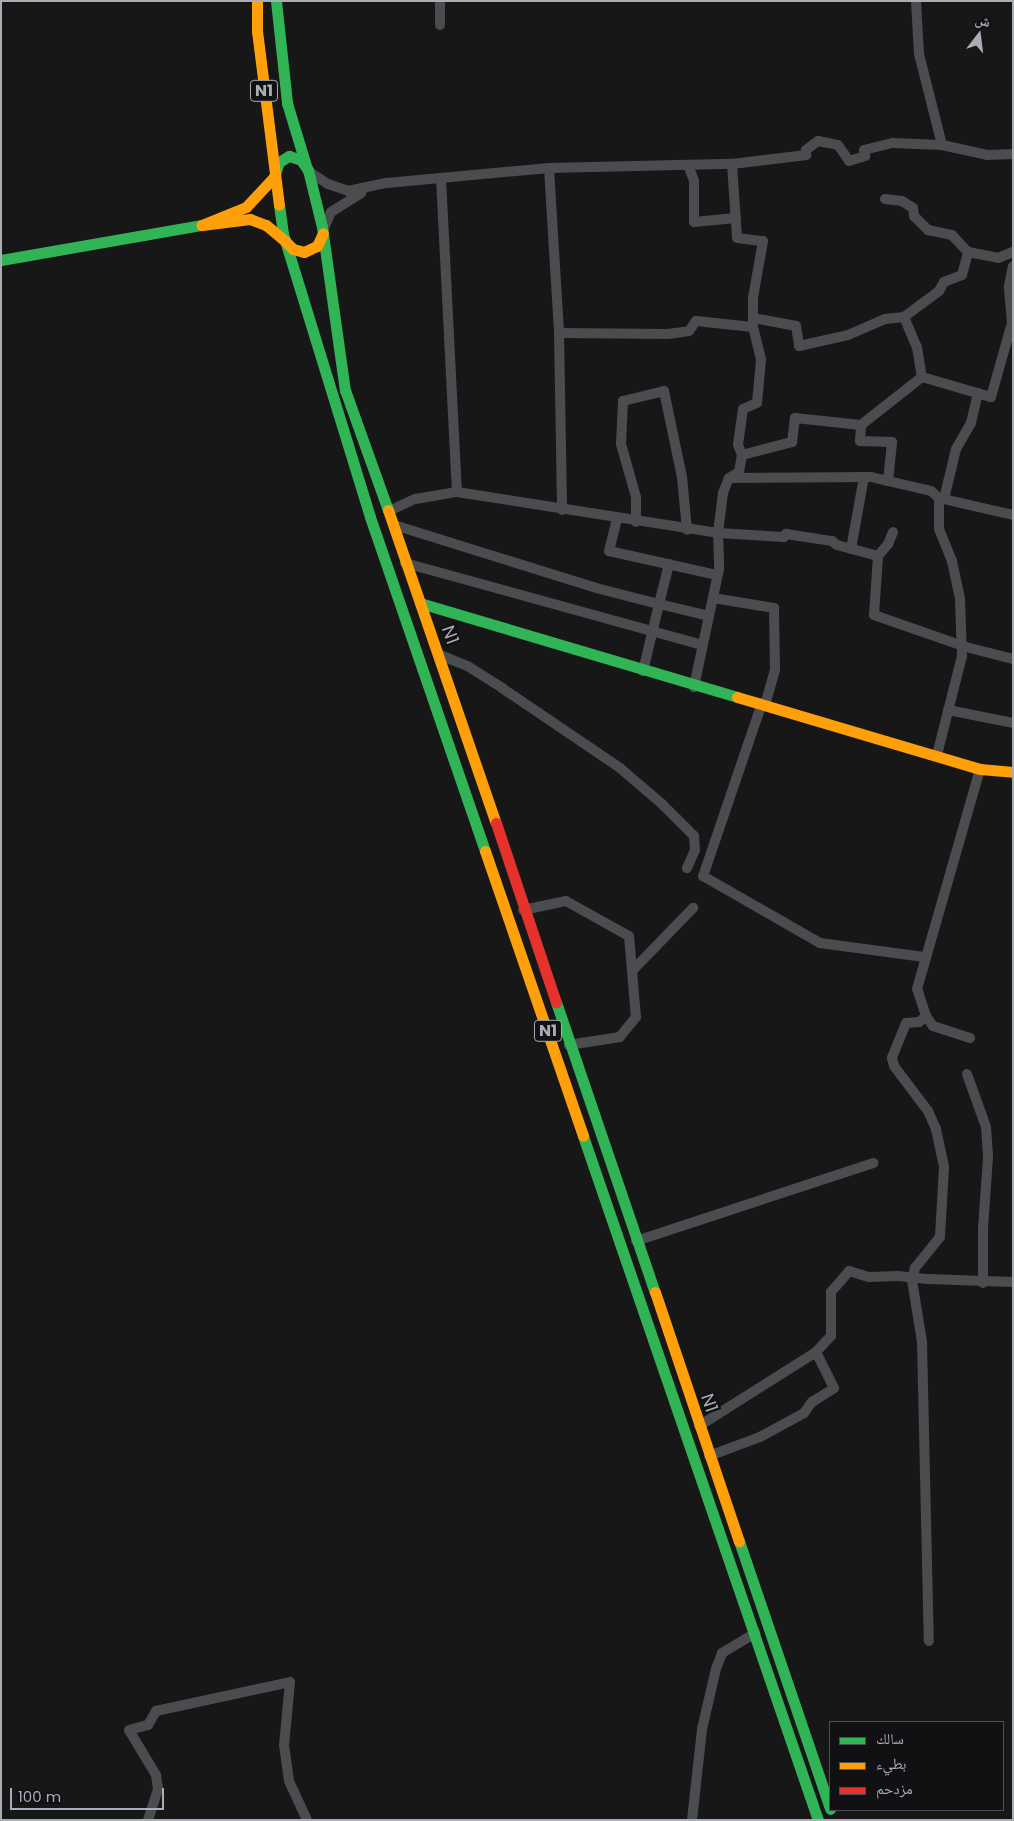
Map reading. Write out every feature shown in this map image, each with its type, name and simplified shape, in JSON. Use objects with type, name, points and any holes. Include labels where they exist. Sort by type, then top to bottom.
[{"type":"main road","name":"N1","points":[[257,1],[257,31],[274,177],[285,241],[370,517],[818,1820]]},
{"type":"main road","name":"N1","points":[[276,1],[286,103],[308,170],[323,234],[345,390],[394,525],[405,564],[439,655],[523,910],[829,1806]]},
{"type":"main road","points":[[202,225],[246,207],[274,177],[279,162],[289,156],[301,160],[308,170]]},
{"type":"main road","points":[[1,260],[202,225],[250,219],[266,225],[292,249],[304,252],[317,246],[323,234]]},
{"type":"main road","points":[[420,603],[694,687],[764,703],[980,769],[1013,772]]},
{"type":"street","points":[[440,1],[440,25]]},
{"type":"street","points":[[916,1],[919,54],[942,145]]},
{"type":"street","points":[[308,170],[328,184],[348,191],[387,183],[549,168],[732,164],[806,155],[806,150],[818,140],[838,145],[850,162],[865,156],[864,150],[893,143],[942,145],[986,155],[1013,154]]},
{"type":"street","points":[[694,687],[718,575],[718,533],[723,493],[729,478],[739,472],[742,455],[738,445],[743,409],[757,403],[761,360],[752,322],[752,298],[763,241],[737,238],[732,164]]},
{"type":"street","points":[[688,165],[694,181],[694,222],[736,218]]},
{"type":"street","points":[[549,168],[559,332],[562,510]]},
{"type":"street","points":[[441,178],[457,492]]},
{"type":"street","points":[[323,234],[330,212],[338,206],[387,183]]},
{"type":"street","points":[[885,199],[902,201],[913,208],[914,216],[928,230],[952,235],[968,252],[998,258],[1013,252]]},
{"type":"street","points":[[559,332],[668,334],[689,331],[696,322],[752,322],[796,326],[799,346],[848,335],[885,319],[904,317],[939,291],[944,282],[962,275],[968,252]]},
{"type":"street","points":[[922,377],[991,397],[1005,354],[1012,323],[1010,286],[1013,266]]},
{"type":"street","points":[[904,317],[917,347],[922,377]]},
{"type":"street","points":[[742,455],[792,442],[794,418],[861,425],[922,377]]},
{"type":"street","points":[[636,522],[636,497],[621,444],[622,401],[664,391],[682,478],[687,530]]},
{"type":"street","points":[[937,755],[962,646],[960,598],[952,561],[939,528],[941,499],[956,450],[971,423],[978,393]]},
{"type":"street","points":[[861,425],[860,441],[892,442],[888,481]]},
{"type":"street","points":[[729,478],[864,478],[888,481],[931,491],[941,499],[1013,515]]},
{"type":"street","points":[[851,549],[864,478]]},
{"type":"street","points":[[389,511],[415,499],[457,492],[687,530],[784,537],[786,534],[832,540],[837,545],[878,556]]},
{"type":"street","points":[[616,519],[609,551],[718,575]]},
{"type":"street","points":[[394,525],[596,588],[709,616]]},
{"type":"street","points":[[893,532],[888,544],[878,556],[874,615],[962,646],[1013,659]]},
{"type":"street","points":[[405,564],[703,645]]},
{"type":"street","points":[[643,671],[669,564]]},
{"type":"street","points":[[712,598],[774,608],[775,670],[702,876],[820,943],[924,957]]},
{"type":"street","points":[[439,655],[469,667],[502,688],[620,768],[662,804],[694,836],[695,850],[687,868]]},
{"type":"street","points":[[948,710],[1013,723]]},
{"type":"street","points":[[970,1038],[938,1028],[926,1016],[917,989],[924,957],[980,769]]},
{"type":"street","points":[[523,910],[566,901],[629,936],[636,1016],[620,1037],[569,1045]]},
{"type":"street","points":[[632,971],[693,908]]},
{"type":"street","points":[[926,1016],[919,1022],[906,1023],[892,1058],[894,1066],[928,1111],[936,1128],[944,1167],[940,1237],[915,1268],[912,1280],[922,1342],[929,1641]]},
{"type":"street","points":[[967,1074],[986,1127],[988,1157],[982,1228],[983,1283]]},
{"type":"street","points":[[636,1241],[873,1163]]},
{"type":"street","points":[[699,1426],[816,1352],[831,1336],[831,1292],[849,1271],[869,1277],[898,1276],[983,1283],[1013,1282]]},
{"type":"street","points":[[708,1456],[760,1437],[804,1414],[812,1402],[834,1388],[816,1352]]},
{"type":"street","points":[[692,1820],[702,1729],[716,1669],[722,1653],[754,1633]]},
{"type":"street","points":[[148,1820],[158,1790],[156,1774],[129,1730],[148,1725],[156,1710],[290,1682],[284,1745],[289,1781],[307,1820]]},
{"type":"traffic: fast","points":[[276,1],[287,103],[307,169]]},
{"type":"traffic: fast","points":[[274,177],[279,162],[289,156],[301,160],[308,170],[322,227],[345,390],[388,510]]},
{"type":"traffic: fast","points":[[279,205],[283,234],[370,517],[485,851]]},
{"type":"traffic: fast","points":[[1,260],[202,225]]},
{"type":"traffic: fast","points":[[420,603],[737,697]]},
{"type":"traffic: fast","points":[[556,1002],[655,1292]]},
{"type":"traffic: fast","points":[[583,1136],[818,1820]]},
{"type":"traffic: fast","points":[[739,1541],[829,1806]]},
{"type":"traffic: slow","points":[[257,1],[257,31],[279,205]]},
{"type":"traffic: slow","points":[[274,177],[246,207],[202,225],[250,219],[266,225],[285,241]]},
{"type":"traffic: slow","points":[[285,241],[293,249],[304,252],[317,246],[323,233]]},
{"type":"traffic: slow","points":[[388,510],[496,823]]},
{"type":"traffic: slow","points":[[737,697],[980,769],[1013,772]]},
{"type":"traffic: slow","points":[[485,851],[583,1136]]},
{"type":"traffic: slow","points":[[655,1292],[739,1541]]},
{"type":"traffic: jam","points":[[496,823],[556,1002]]}]
